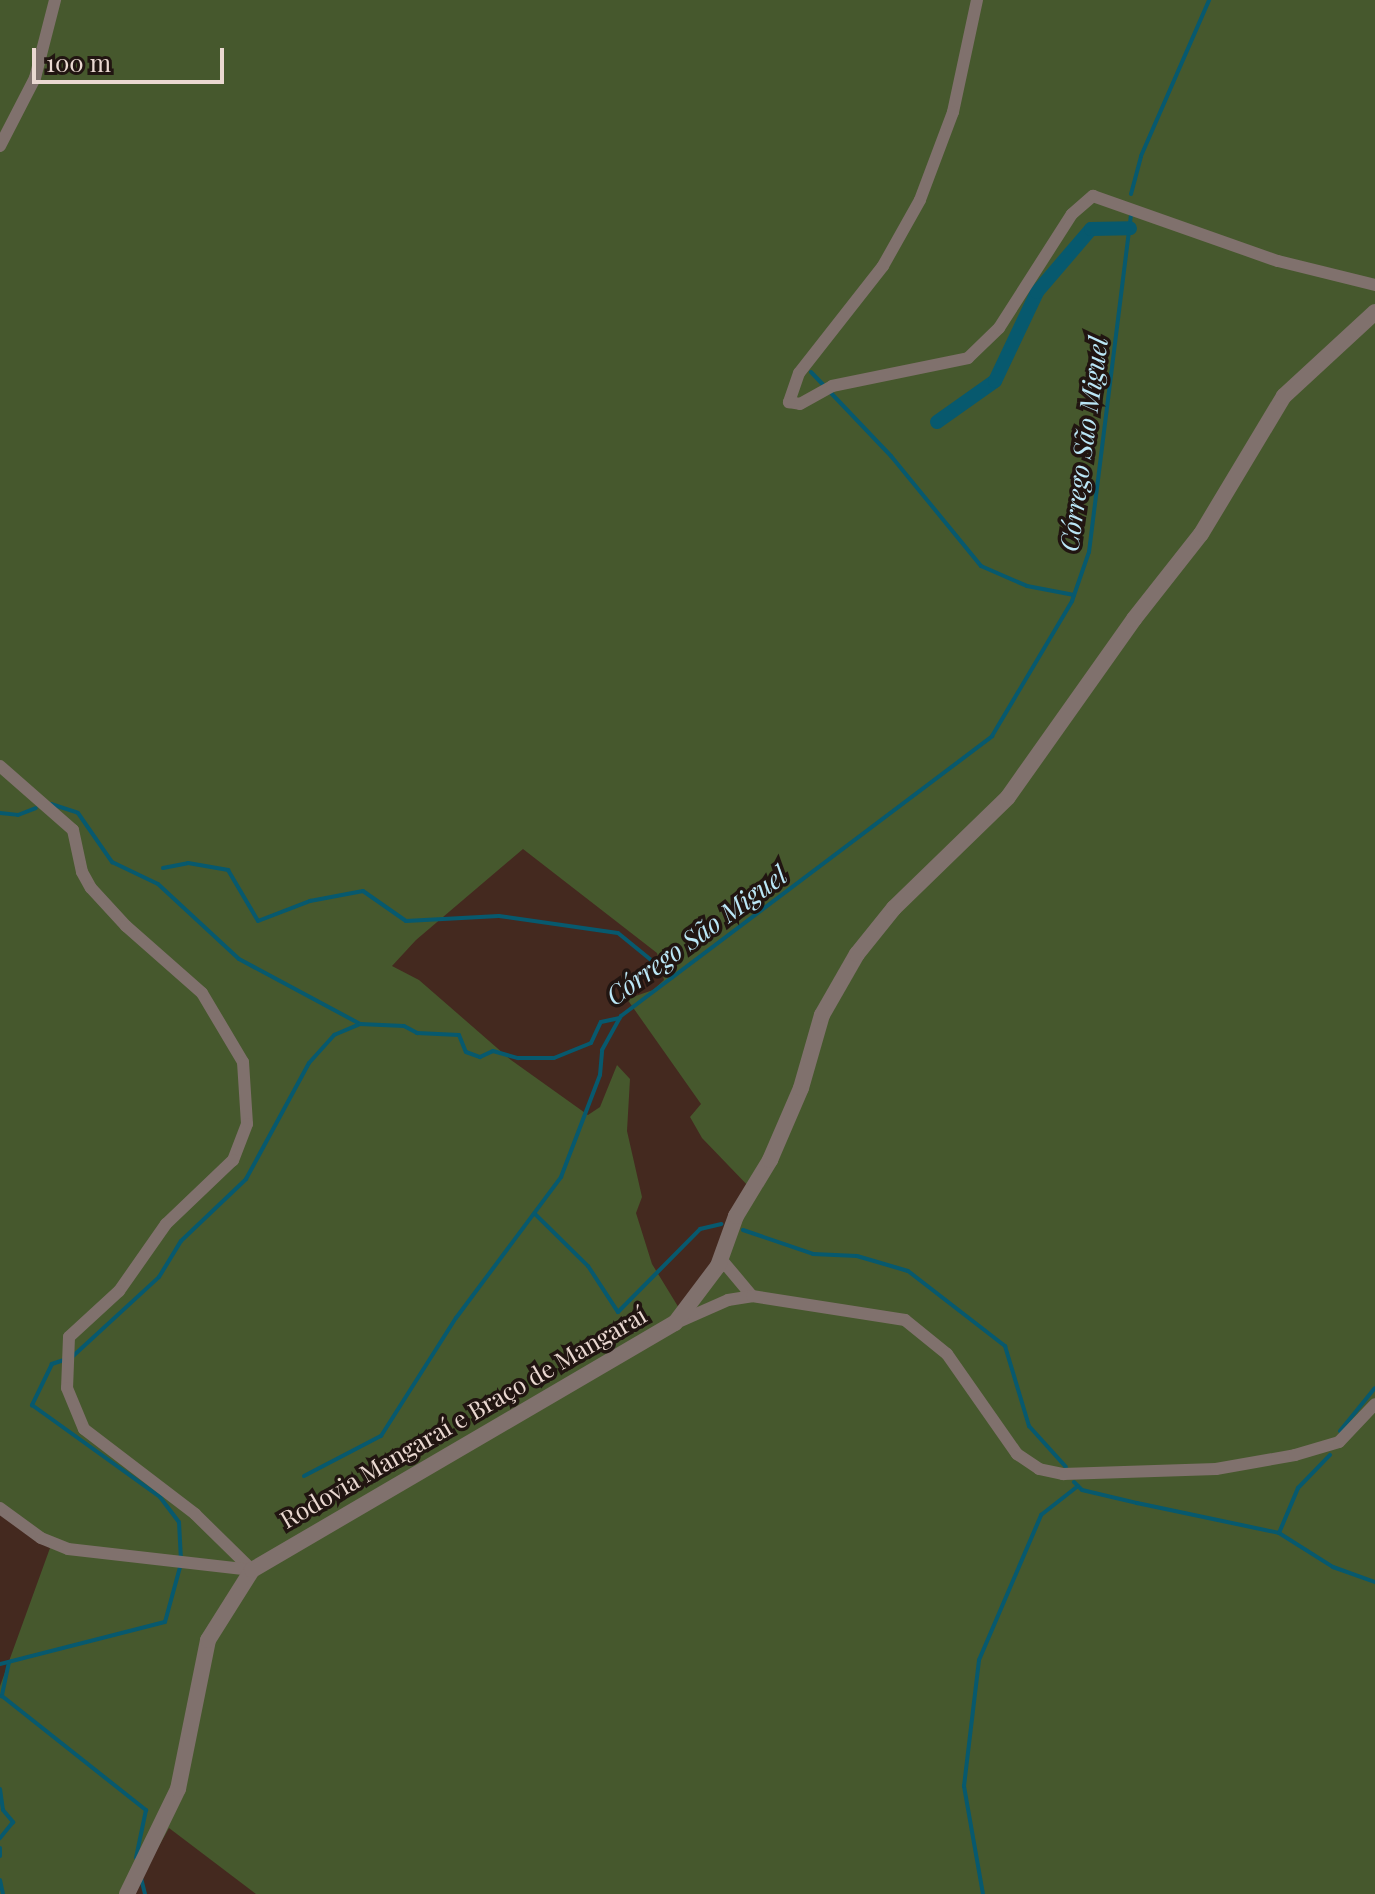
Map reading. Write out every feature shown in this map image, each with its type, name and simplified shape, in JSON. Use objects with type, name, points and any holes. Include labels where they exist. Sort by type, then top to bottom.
[{"type":"street","points":[[0,146],[35,78],[55,0]]},
{"type":"street","points":[[977,0],[953,112],[920,200],[883,266],[799,373],[787,397],[794,406],[832,386],[968,358],[999,328],[1072,214],[1093,196],[1278,261],[1375,285]]},
{"type":"street","name":"Rodovia Mangaraí e Braço de Mangaraí","points":[[127,1894],[178,1789],[208,1640],[252,1570],[675,1323],[721,1259],[736,1216],[770,1160],[801,1088],[822,1015],[857,954],[894,908],[976,832],[1024,778],[1134,619],[1201,534],[1284,396],[1375,312]]},
{"type":"street","points":[[0,766],[73,830],[82,872],[105,907],[202,993],[233,1039],[248,1081],[247,1124],[233,1160],[166,1224],[119,1291],[75,1329],[67,1350],[67,1368],[73,1412],[84,1429],[195,1514],[252,1570]]},
{"type":"street","points":[[721,1259],[752,1296]]},
{"type":"street","points":[[675,1323],[728,1300],[752,1296],[893,1316],[920,1328],[947,1354],[1017,1454],[1039,1469],[1063,1474],[1216,1469],[1295,1455],[1339,1442],[1375,1404]]},
{"type":"street","points":[[0,1508],[41,1538],[68,1549],[252,1570]]},
{"type":"green space","points":[[0,0],[1375,0],[1375,1894],[256,1894],[169,1828],[132,1894],[0,1894],[0,1686],[50,1548],[0,1512]],"holes":[[[523,849],[657,953],[664,980],[653,990],[627,999],[701,1104],[690,1117],[702,1138],[753,1191],[682,1313],[652,1264],[636,1213],[642,1197],[627,1131],[630,1079],[617,1065],[600,1107],[588,1115],[511,1060],[419,980],[392,966],[416,940]]]},
{"type":"waterway","name":"Córrego São Miguel","points":[[1131,194],[1141,156],[1209,0]]},
{"type":"waterway","name":"Córrego São Miguel","points":[[304,1476],[381,1436],[456,1318],[561,1177],[600,1075],[602,1050],[621,1016],[992,736],[1072,601],[1089,552],[1131,217]]},
{"type":"waterway","points":[[937,422],[995,381],[1037,292],[1091,229],[1130,228]]},
{"type":"waterway","points":[[811,372],[891,456],[981,566],[1027,586],[1074,595]]},
{"type":"waterway","points":[[51,804],[78,813],[112,862],[158,884],[239,959],[360,1024]]},
{"type":"waterway","points":[[0,813],[18,815],[36,808]]},
{"type":"waterway","points":[[163,868],[188,863],[228,870],[258,921],[310,901],[363,891],[406,921],[499,916],[618,933],[672,977]]},
{"type":"waterway","name":"Córrego São Miguel","points":[[72,1357],[159,1277],[181,1241],[246,1179],[309,1063],[334,1035],[360,1024],[404,1026],[417,1033],[459,1035],[466,1052],[480,1057],[493,1051],[518,1058],[554,1058],[591,1043],[601,1022],[620,1018]]},
{"type":"waterway","points":[[535,1214],[588,1266],[618,1312],[700,1229],[721,1224]]},
{"type":"waterway","points":[[743,1230],[813,1254],[857,1256],[908,1271],[1005,1346],[1029,1426],[1066,1467]]},
{"type":"waterway","name":"Córrego São Miguel","points":[[64,1360],[52,1364],[32,1405],[160,1497],[179,1522],[181,1558]]},
{"type":"waterway","points":[[1340,1431],[1375,1388]]},
{"type":"waterway","points":[[1279,1533],[1298,1488],[1330,1455]]},
{"type":"waterway","points":[[1074,1482],[1082,1490],[1279,1533],[1333,1567],[1375,1582]]},
{"type":"waterway","points":[[983,1894],[964,1786],[979,1660],[1041,1515],[1078,1486]]},
{"type":"waterway","name":"Córrego São Miguel","points":[[0,1664],[165,1622],[180,1567]]},
{"type":"waterway","points":[[9,1662],[2,1696],[146,1810],[136,1858]]},
{"type":"waterway","points":[[0,1789],[3,1810],[13,1822],[0,1838]]},
{"type":"waterway","points":[[0,1848],[0,1856]]},
{"type":"waterway","points":[[141,1878],[145,1894]]},
{"type":"waterway","points":[[0,1880],[3,1894]]}]
